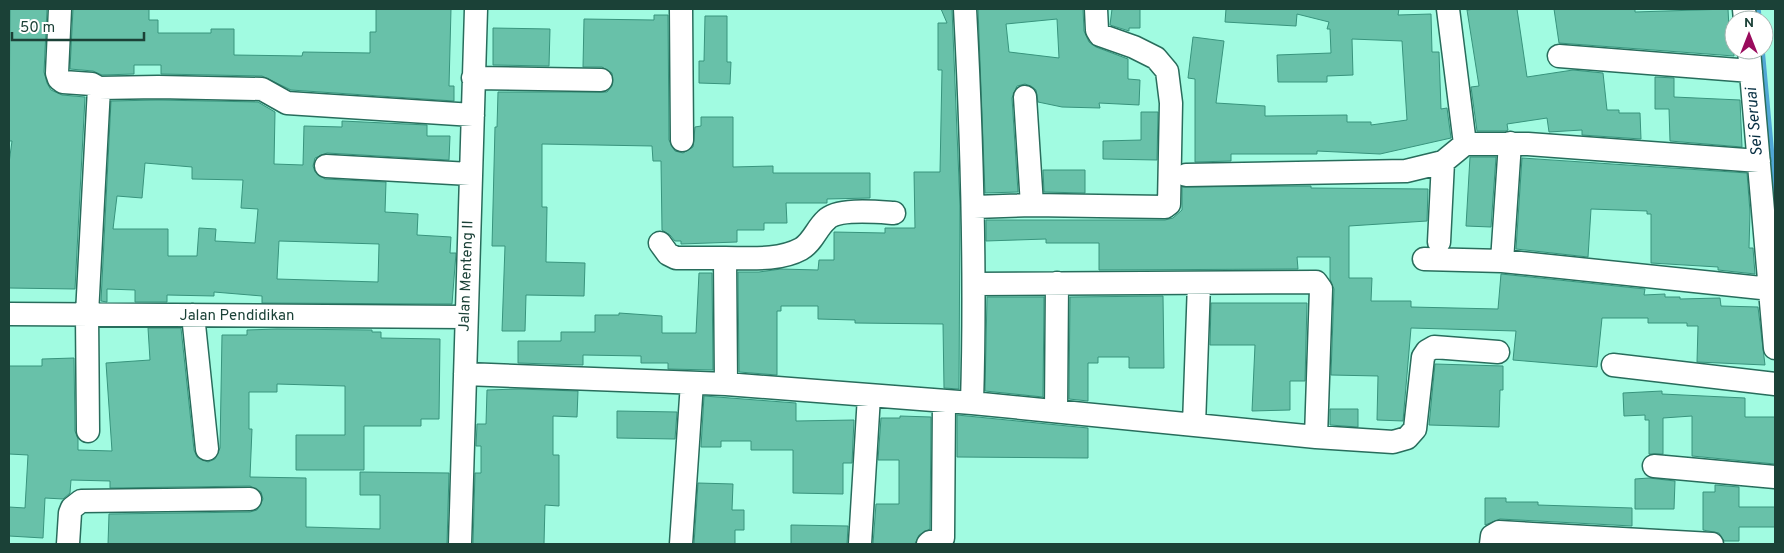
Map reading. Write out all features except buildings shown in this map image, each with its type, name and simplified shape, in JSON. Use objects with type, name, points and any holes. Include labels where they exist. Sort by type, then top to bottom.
[{"type":"street","points":[[60,9],[59,80],[63,82],[92,84],[99,88],[158,86],[262,90],[287,103],[473,115]]},
{"type":"street","name":"Jalan Menteng II","points":[[460,544],[476,9]]},
{"type":"street","points":[[681,9],[682,140]]},
{"type":"street","points":[[966,9],[974,207],[975,284],[972,403]]},
{"type":"street","points":[[974,207],[1032,205],[1165,207],[1170,202],[1171,103],[1167,71],[1156,58],[1134,47],[1100,35],[1097,30],[1096,9]]},
{"type":"street","points":[[1448,9],[1465,144]]},
{"type":"street","points":[[1559,56],[1724,59]]},
{"type":"street","points":[[1750,60],[1759,161],[1771,245],[1771,289],[1775,348]]},
{"type":"street","points":[[473,78],[601,80]]},
{"type":"street","points":[[88,431],[87,314],[99,88]]},
{"type":"street","points":[[1025,96],[1032,205]]},
{"type":"street","points":[[1502,261],[1510,143]]},
{"type":"street","points":[[1186,175],[1406,171],[1443,162],[1465,144],[1510,143],[1759,161]]},
{"type":"street","points":[[1439,242],[1443,162]]},
{"type":"street","points":[[326,166],[470,174]]},
{"type":"street","points":[[660,244],[668,254],[676,258],[777,257],[795,252],[810,243],[826,219],[832,216],[845,213],[894,213]]},
{"type":"street","points":[[725,258],[726,384]]},
{"type":"street","points":[[1424,259],[1502,261],[1771,289]]},
{"type":"street","points":[[975,284],[1313,281],[1318,283],[1321,289],[1316,437]]},
{"type":"street","points":[[1194,425],[1199,283]]},
{"type":"street","points":[[1056,411],[1057,284]]},
{"type":"street","name":"Jalan Pendidikan","points":[[9,314],[466,317]]},
{"type":"street","points":[[193,315],[207,449]]},
{"type":"street","points":[[465,374],[726,384],[972,403],[1316,437],[1393,442],[1406,438],[1415,429],[1423,357],[1427,351],[1434,347],[1498,352]]},
{"type":"street","points":[[1613,365],[1775,384]]},
{"type":"street","points":[[681,544],[692,382]]},
{"type":"street","points":[[860,544],[869,396]]},
{"type":"street","points":[[928,544],[941,541],[943,538],[944,402]]},
{"type":"street","points":[[1654,466],[1775,477]]},
{"type":"street","points":[[68,544],[70,513],[72,508],[81,501],[250,499]]},
{"type":"street","points":[[1491,544],[1492,536],[1499,532],[1586,540],[1712,544]]},
{"type":"waterway","name":"Sei Seruai","points":[[1763,60],[1775,191]]}]
